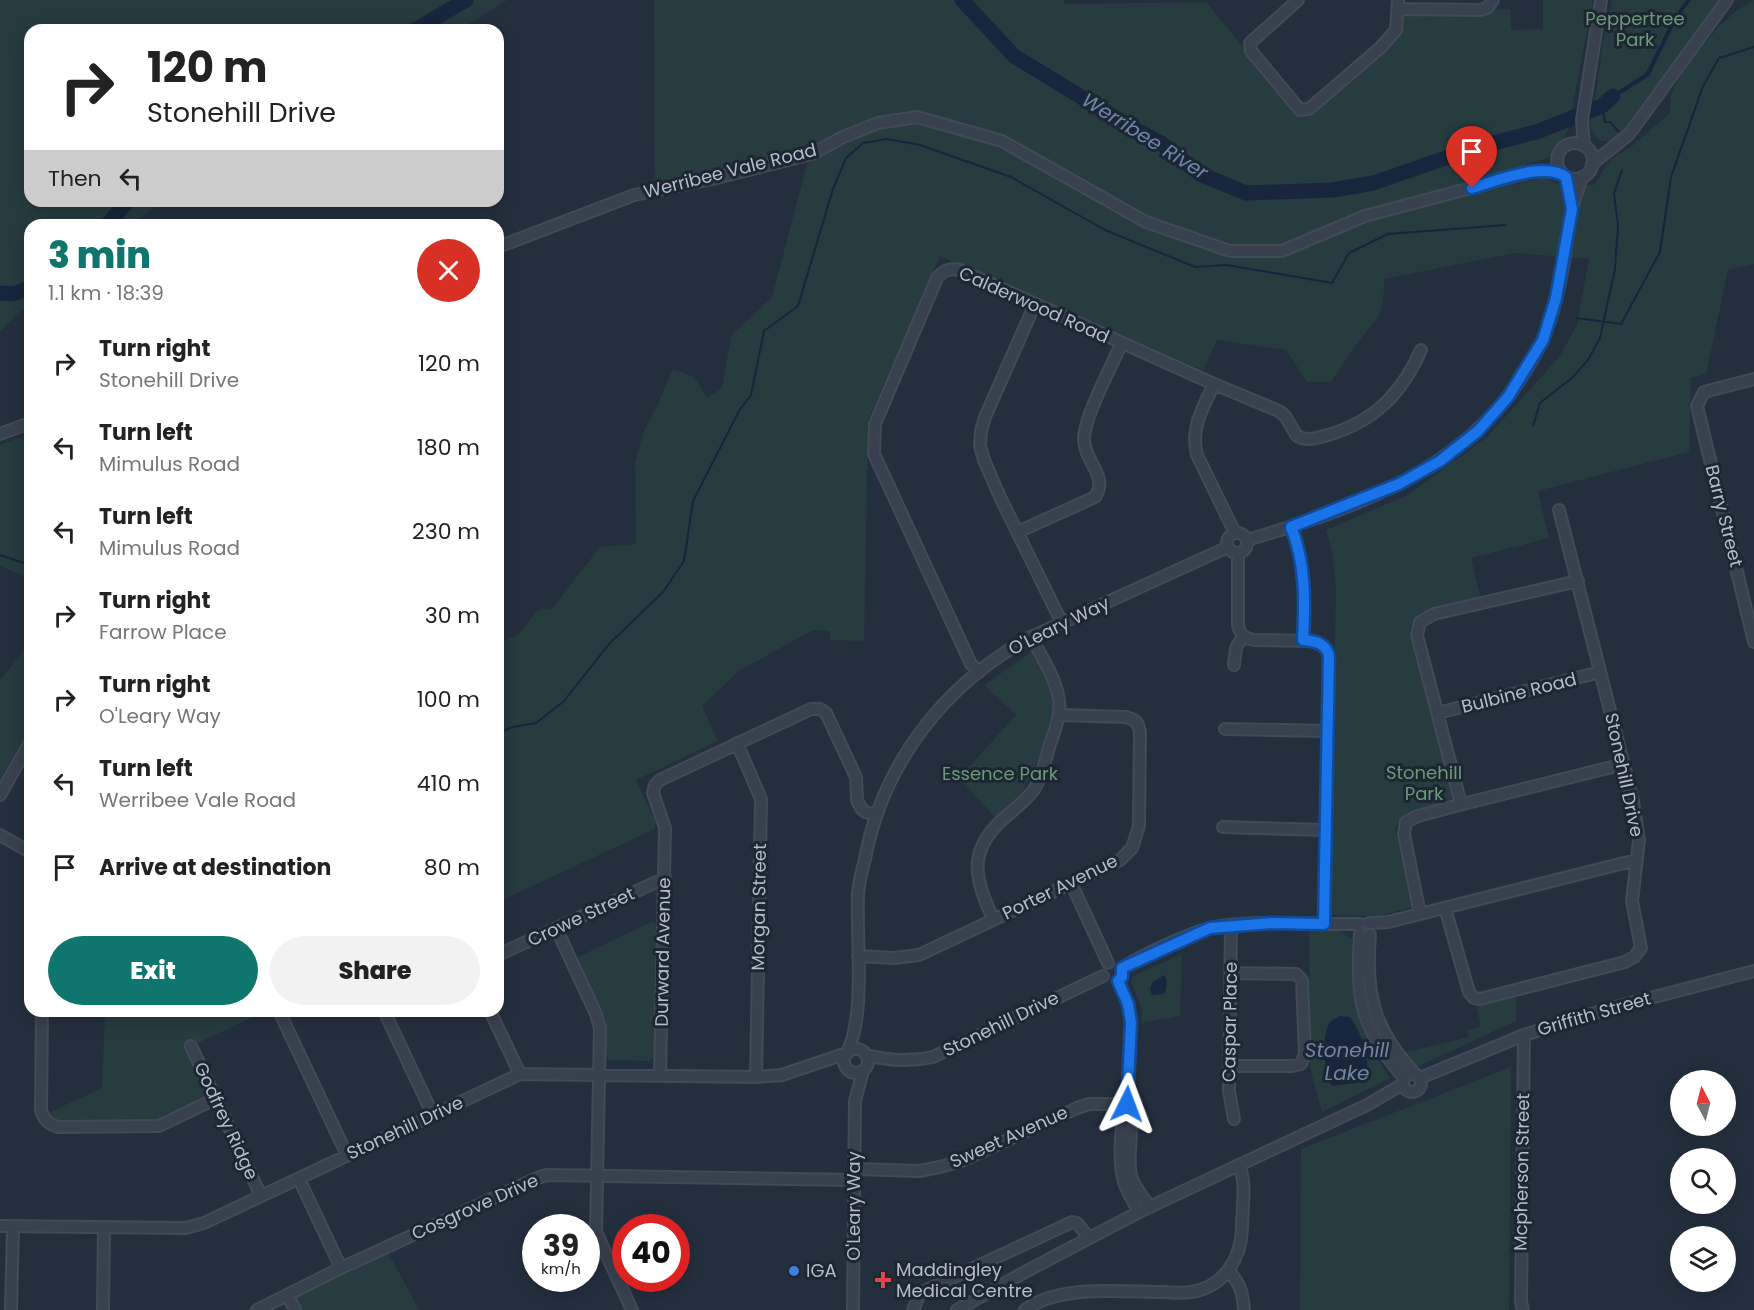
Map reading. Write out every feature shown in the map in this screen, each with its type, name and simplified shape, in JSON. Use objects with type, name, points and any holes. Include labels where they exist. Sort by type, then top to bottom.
[{"type":"street","points":[[1298,0],[1249,46],[1300,110],[1304,111],[1380,48],[1396,30],[1398,5],[1480,10],[1487,8],[1493,0]]},
{"type":"street","points":[[1592,164],[1586,148],[1582,120],[1600,0]]},
{"type":"street","points":[[1568,145],[1579,144],[1586,148],[1609,148],[1617,145],[1630,134],[1726,0]]},
{"type":"street","name":"Werribee Vale Road","points":[[504,244],[634,195],[712,179],[812,154],[843,137],[878,123],[917,117],[1002,141],[1146,222],[1230,250],[1282,251],[1365,216],[1535,171],[1558,156]]},
{"type":"street","points":[[1572,209],[1564,175],[1557,162],[1558,156],[1574,137],[1582,120]]},
{"type":"street","points":[[1564,175],[1572,179],[1582,177],[1609,148]]},
{"type":"street","name":"Werribee Vale Road","points":[[1535,171],[1564,175]]},
{"type":"street","points":[[1247,540],[1291,527],[1399,484],[1440,461],[1478,431],[1508,397],[1543,340],[1556,298],[1572,209],[1582,177]]},
{"type":"street","name":"Calderwood Road","points":[[979,672],[971,664],[874,454],[875,424],[937,278],[942,272],[960,270],[1121,344],[1279,411],[1301,439],[1310,440],[1346,430],[1366,420],[1384,405],[1405,382],[1421,350]]},
{"type":"street","points":[[1035,304],[991,402],[981,431],[980,446],[1000,497],[1062,623]]},
{"type":"street","points":[[1018,532],[1095,497],[1099,491],[1100,480],[1085,447],[1085,427],[1121,344]]},
{"type":"street","name":"Barry Street","points":[[1754,379],[1704,392],[1697,406],[1754,642]]},
{"type":"street","points":[[1214,384],[1197,420],[1195,444],[1197,455],[1235,533]]},
{"type":"street","points":[[0,434],[24,425]]},
{"type":"street","name":"Stonehill Drive","points":[[1122,968],[1210,928],[1272,923],[1339,924],[1365,930],[1388,922],[1636,860],[1639,840],[1633,801],[1559,510]]},
{"type":"street","points":[[1291,527],[1302,563],[1303,640]]},
{"type":"street","points":[[1233,550],[1246,548],[1247,540],[1243,534],[1235,533]]},
{"type":"street","points":[[1235,533],[1228,540],[1233,550],[1238,625],[1243,636],[1254,640],[1316,642],[1328,651],[1324,924]]},
{"type":"street","name":"O'Leary Way","points":[[857,1015],[858,893],[868,839],[900,759],[927,721],[979,672],[1008,649],[1062,623],[1233,550]]},
{"type":"street","points":[[1461,804],[1417,635],[1420,622],[1434,614],[1578,581]]},
{"type":"street","points":[[1234,665],[1236,648],[1243,636]]},
{"type":"street","points":[[993,919],[977,877],[979,855],[987,837],[995,827],[1020,805],[1035,787],[1059,715],[1059,699],[1055,686],[1031,637]]},
{"type":"street","name":"Bulbine Road","points":[[1438,713],[1600,672]]},
{"type":"street","points":[[737,743],[811,709],[819,709],[826,713],[856,777],[857,800],[861,808],[865,812],[876,815]]},
{"type":"street","name":"Porter Avenue","points":[[858,956],[894,958],[919,955],[1120,860],[1132,848],[1138,826],[1140,732],[1138,723],[1134,719],[1059,715]]},
{"type":"street","points":[[1225,729],[1328,731]]},
{"type":"street","name":"Durward Avenue","points":[[660,1076],[665,828],[653,793],[655,785],[666,776],[737,743]]},
{"type":"street","name":"Morgan Street","points":[[737,743],[761,799],[756,1077]]},
{"type":"street","points":[[0,795],[24,753]]},
{"type":"street","points":[[1420,914],[1404,834],[1406,822],[1418,816],[1461,804],[1624,764]]},
{"type":"street","points":[[1223,828],[1325,830]]},
{"type":"street","points":[[0,835],[24,849]]},
{"type":"street","points":[[1445,908],[1469,992],[1474,998],[1485,998],[1625,962],[1634,957],[1641,948],[1632,901],[1636,860]]},
{"type":"street","name":"Crowe Street","points":[[504,952],[665,878]]},
{"type":"street","points":[[1071,883],[1108,963]]},
{"type":"street","name":"Caspar Place","points":[[1231,926],[1229,1091],[1234,1119]]},
{"type":"street","points":[[556,928],[599,1021],[596,1232],[632,1310]]},
{"type":"street","points":[[1365,930],[1358,968],[1359,991],[1368,1027],[1379,1047],[1412,1081]]},
{"type":"street","points":[[1108,963],[1116,963],[1122,968],[1122,977],[1118,981],[1107,981],[1102,976],[1103,968],[1108,963]]},
{"type":"street","name":"Griffith Street","points":[[957,1310],[1139,1212],[1367,1105],[1412,1081],[1524,1035],[1608,1009],[1754,971]]},
{"type":"street","points":[[1230,1066],[1298,1065],[1304,1060],[1305,1054],[1302,980],[1300,977],[1296,974],[1231,973]]},
{"type":"street","name":"Stonehill Drive","points":[[896,1061],[914,1061],[933,1057],[1102,976]]},
{"type":"street","points":[[1118,981],[1128,1004],[1131,1023],[1127,1107],[1130,1118],[1130,1173],[1150,1207]]},
{"type":"street","points":[[855,1101],[844,1058],[853,1037],[857,1015]]},
{"type":"street","points":[[855,1101],[868,1062],[861,1044],[857,1015]]},
{"type":"street","points":[[42,1017],[41,1110],[44,1119],[50,1124],[58,1127],[159,1126],[215,1099]]},
{"type":"street","points":[[282,1017],[347,1155]]},
{"type":"street","points":[[387,1017],[433,1115]]},
{"type":"street","points":[[493,1017],[519,1074]]},
{"type":"street","name":"Mcpherson Street","points":[[1523,1310],[1521,1302],[1524,1035]]},
{"type":"street","name":"Godfrey Ridge","points":[[191,1046],[261,1196]]},
{"type":"street","points":[[847,1053],[855,1049],[896,1061]]},
{"type":"street","name":"Stonehill Drive","points":[[0,1226],[186,1228],[204,1223],[519,1074],[756,1077],[782,1075],[847,1053]]},
{"type":"street","points":[[818,1062],[856,1073],[896,1061]]},
{"type":"street","name":"O'Leary Way","points":[[853,1310],[855,1101]]},
{"type":"street","name":"Sweet Avenue","points":[[854,1174],[940,1167],[962,1161],[1089,1104],[1127,1107]]},
{"type":"street","points":[[1127,1107],[1122,1118],[1121,1166],[1127,1190],[1139,1212]]},
{"type":"street","points":[[1026,1310],[1054,1296],[1092,1292],[1191,1292],[1212,1286],[1229,1271],[1242,1245],[1244,1184],[1234,1167]]},
{"type":"street","name":"Cosgrove Drive","points":[[257,1310],[341,1268],[547,1175],[854,1174]]},
{"type":"street","points":[[299,1179],[341,1268]]},
{"type":"street","points":[[913,1310],[920,1293],[1072,1222],[1077,1223],[1089,1238]]},
{"type":"street","points":[[11,1310],[13,1226]]},
{"type":"street","points":[[103,1310],[104,1228]]},
{"type":"street","points":[[1229,1271],[1238,1281],[1244,1294],[1244,1310]]},
{"type":"street","points":[[288,1296],[295,1310]]},
{"type":"street","name":"Griffith Street","points":[[948,1310],[974,1299]]},
{"type":"green space","points":[[0,0],[507,0],[469,24],[24,24],[24,207],[155,207],[139,219],[24,219],[24,310],[0,331]]},
{"type":"green space","points":[[654,0],[1064,0],[1064,4],[1206,2],[1297,112],[1384,50],[1401,13],[1510,9],[1511,30],[1543,29],[1543,0],[1593,0],[1568,130],[1548,158],[1364,212],[1281,246],[1228,244],[1147,217],[1004,136],[916,110],[877,117],[837,133],[808,150],[655,185]]},
{"type":"green space","name":"Peppertree Park","points":[[1612,0],[1686,0],[1673,19],[1646,73],[1609,97],[1594,110],[1603,42]]},
{"type":"green space","points":[[1691,0],[1722,0],[1625,131],[1613,142],[1600,141],[1592,131],[1589,119],[1611,100],[1649,76],[1677,19]]},
{"type":"green space","name":"Stonehill Park","points":[[1754,0],[1754,264],[1728,270],[1706,374],[1691,378],[1689,452],[1538,491],[1549,538],[1471,558],[1480,595],[1478,599],[1419,614],[1410,629],[1453,799],[1451,803],[1404,815],[1395,829],[1414,903],[1412,907],[1379,916],[1333,915],[1329,911],[1336,592],[1333,556],[1326,530],[1408,495],[1487,437],[1559,357],[1577,325],[1589,259],[1515,253],[1384,279],[1383,303],[1377,319],[1352,350],[1331,382],[1307,382],[1286,350],[1217,340],[1202,370],[940,256],[868,420],[864,641],[830,640],[830,631],[813,630],[739,671],[702,706],[718,741],[636,780],[655,821],[655,829],[504,899],[504,641],[519,634],[538,610],[553,608],[600,547],[636,544],[635,462],[644,431],[673,369],[694,377],[707,398],[722,388],[731,336],[772,297],[807,164],[841,143],[879,127],[916,120],[1002,146],[1145,227],[1226,255],[1281,256],[1367,219],[1542,178],[1566,185],[1594,185],[1610,160],[1632,146],[1670,113],[1673,90],[1688,65],[1719,27]]},
{"type":"green space","points":[[24,436],[24,576],[0,566],[0,445]]},
{"type":"green space","points":[[24,650],[24,738],[0,780],[0,680]]},
{"type":"green space","name":"Essence Park","points":[[1031,652],[1052,694],[1053,704],[1048,730],[1039,758],[1022,791],[995,817],[959,778],[1016,715],[984,685]]},
{"type":"green space","points":[[653,921],[657,924],[654,1057],[649,1061],[610,1060],[605,1056],[606,1020],[578,961],[580,956]]},
{"type":"green space","points":[[1309,931],[1339,931],[1352,939],[1352,980],[1357,1012],[1369,1043],[1390,1078],[1322,1112],[1310,1068]]},
{"type":"green space","points":[[1182,954],[1180,1016],[1142,1023],[1141,1006],[1131,982],[1133,976]]},
{"type":"green space","points":[[1516,995],[1516,1021],[1417,1067],[1410,1063],[1403,1053],[1469,1037],[1467,1030],[1481,1026],[1477,1009],[1479,1005]]},
{"type":"green space","points":[[105,1017],[253,1017],[185,1049],[205,1091],[203,1098],[153,1121],[54,1120],[50,1112],[102,1088]]},
{"type":"green space","points":[[1511,1067],[1509,1310],[1300,1310],[1301,1149]]},
{"type":"green space","points":[[387,1250],[419,1310],[298,1310],[293,1296]]},
{"type":"water","points":[[1686,0],[1691,0],[1677,19],[1649,76],[1611,100],[1585,123],[1583,120],[1609,97],[1646,73],[1673,19]]},
{"type":"water","points":[[1164,975],[1167,980],[1166,990],[1163,994],[1152,995],[1150,989],[1152,983]]},
{"type":"water","name":"Stonehill Lake","points":[[1340,1016],[1350,1017],[1358,1030],[1366,1053],[1367,1069],[1366,1076],[1356,1083],[1332,1086],[1325,1063],[1325,1035],[1331,1021]]},
{"type":"waterway","name":"Werribee River","points":[[425,24],[466,0]]},
{"type":"waterway","name":"Werribee River","points":[[962,0],[1014,56],[1161,143],[1200,174],[1246,193],[1333,190],[1373,183],[1475,148],[1539,131],[1602,106],[1613,96]]},
{"type":"waterway","points":[[1576,318],[1621,324],[1660,252],[1671,177],[1703,86],[1719,58],[1754,47]]},
{"type":"waterway","points":[[1602,107],[1605,122],[1610,122],[1620,133]]},
{"type":"waterway","points":[[504,731],[536,723],[564,701],[609,644],[663,592],[684,561],[693,501],[739,411],[751,395],[764,331],[798,306],[833,189],[846,158],[863,143],[887,139],[920,145],[1011,177],[1105,230],[1195,267],[1227,265],[1332,283],[1349,253],[1388,234],[1506,225]]},
{"type":"waterway","points":[[1533,426],[1540,403],[1573,377],[1588,360],[1600,338],[1615,269],[1618,225],[1614,193],[1622,170]]},
{"type":"waterway","name":"Werribee River","points":[[112,219],[123,207]]},
{"type":"waterway","name":"Werribee River","points":[[0,293],[13,294],[24,290]]},
{"type":"waterway","points":[[0,555],[24,563]]},
{"type":"place","name":"IGA","points":[[794,1271]]},
{"type":"place","name":"Maddingley Medical Centre","points":[[883,1280]]},
{"type":"route","points":[[1127,1104],[1131,1023],[1130,1010],[1118,981],[1122,977],[1122,968],[1210,928],[1272,923],[1324,924],[1329,656],[1325,647],[1303,640],[1304,584],[1300,553],[1291,527],[1399,484],[1440,461],[1478,431],[1508,397],[1543,340],[1556,298],[1572,209],[1566,177],[1561,172],[1535,171],[1472,188]]}]
